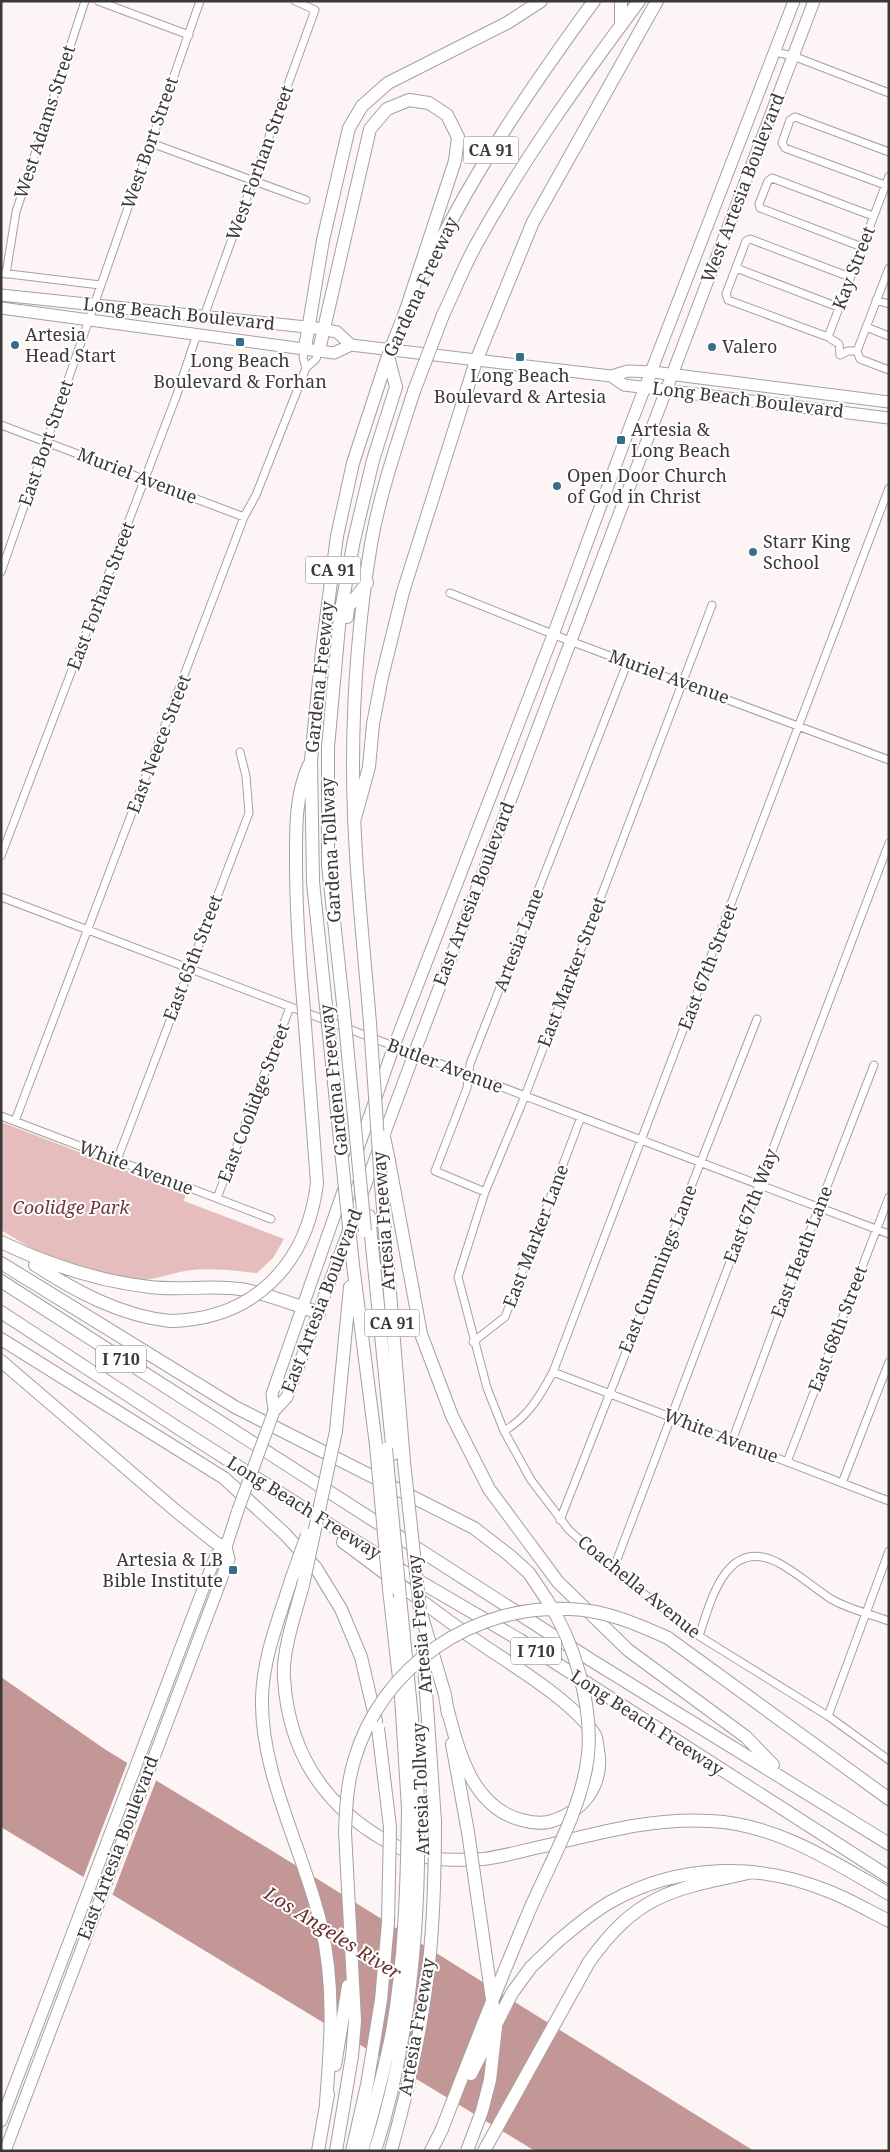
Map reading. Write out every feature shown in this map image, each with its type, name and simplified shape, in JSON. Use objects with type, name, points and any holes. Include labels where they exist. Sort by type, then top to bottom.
[{"type":"highway","points":[[305,348],[323,240],[350,128],[362,106],[388,83],[507,23],[541,1]]},
{"type":"highway","name":"Gardena Freeway","points":[[353,1265],[313,882],[311,760],[322,650],[337,536],[353,463],[388,356],[406,310],[443,235],[483,163],[552,59],[594,1]]},
{"type":"highway","points":[[620,26],[621,1]]},
{"type":"highway","name":"Gardena Freeway","points":[[376,1095],[354,822],[353,766],[356,668],[371,543],[390,470],[414,391],[443,316],[476,245],[513,181],[580,80],[639,1]]},
{"type":"highway","points":[[354,822],[369,767],[373,724],[382,677],[403,592],[476,361],[533,222],[657,1]]},
{"type":"highway","points":[[319,350],[349,229],[370,129],[388,109],[409,100],[430,103],[447,115],[458,137],[455,161],[406,310]]},
{"type":"highway","name":"Gardena Tollway","points":[[369,1216],[347,1014],[328,865],[328,748],[340,615],[354,540],[373,460],[396,387],[388,356]]},
{"type":"highway","name":"Gardena Tollway","points":[[365,1231],[336,853],[335,718],[348,607],[366,583]]},
{"type":"highway","points":[[1,1242],[39,1267],[107,1305],[147,1318],[170,1321],[212,1316],[242,1304],[262,1290],[285,1267],[308,1228],[314,1208],[317,1183],[298,949],[296,812],[302,780],[311,760]]},
{"type":"highway","points":[[376,1095],[421,1334],[452,1416],[488,1490],[558,1582],[607,1630],[628,1650],[746,1737],[784,1777]]},
{"type":"highway","name":"Artesia Freeway","points":[[362,2151],[392,2032],[401,1964],[407,1880],[421,1814],[420,1610],[404,1462],[381,1184],[376,1095]]},
{"type":"highway","name":"Artesia Tollway","points":[[369,1216],[385,1449]]},
{"type":"highway","name":"Artesia Tollway","points":[[365,1231],[385,1449],[404,1599],[421,1814],[424,1910],[417,1984],[402,2074],[382,2151]]},
{"type":"highway","points":[[1,1242],[42,1262],[87,1275],[152,1288],[205,1287],[246,1290],[319,1313]]},
{"type":"highway","points":[[1,1263],[235,1407],[474,1528],[529,1573],[559,1618],[575,1660],[586,1706],[588,1755],[577,1801],[525,1921],[442,2129]]},
{"type":"highway","points":[[353,1265],[336,1431],[320,1497],[283,1676],[293,1734],[320,1785],[333,1802],[364,1827],[391,1844],[420,1856],[450,1860],[485,1859],[629,1826],[667,1821],[712,1820],[747,1826],[787,1838],[889,1894]]},
{"type":"highway","name":"Artesia Freeway","points":[[353,1265],[385,1449],[388,1589],[401,1696],[435,1883],[429,1963],[418,2039],[391,2151]]},
{"type":"highway","name":"Long Beach Freeway","points":[[1,1281],[592,1660],[784,1777],[889,1844]]},
{"type":"highway","name":"Long Beach Freeway","points":[[1,1312],[180,1430],[412,1577],[520,1640],[889,1877]]},
{"type":"highway","points":[[1,1339],[224,1478],[285,1534],[316,1568],[341,1609],[362,1657],[378,1728],[390,1827],[388,1923],[376,2028],[367,2085],[352,2151]]},
{"type":"highway","points":[[1,1361],[176,1511],[216,1543],[226,1547]]},
{"type":"highway","points":[[180,1430],[197,1446],[299,1511],[571,1707],[596,1737],[600,1762],[595,1787],[584,1804],[555,1820],[531,1823],[508,1817],[485,1800],[467,1769],[456,1741],[420,1610]]},
{"type":"highway","points":[[320,1497],[271,1643],[262,1697],[263,1728],[276,1784],[320,1923],[328,1960],[331,1991],[326,2102]]},
{"type":"highway","points":[[336,2151],[352,2056],[355,2021],[345,1832],[346,1799],[354,1761],[364,1733],[377,1707],[399,1679],[418,1660],[448,1639],[479,1624],[510,1614],[541,1609],[572,1609],[602,1614],[635,1623],[668,1638],[889,1799]]},
{"type":"highway","points":[[447,1706],[456,1774],[468,1832],[496,2027],[490,2080],[482,2112],[467,2151]]},
{"type":"highway","name":"Artesia Tollway","points":[[375,2151],[392,2090],[411,1978],[421,1814]]},
{"type":"highway","points":[[431,2151],[512,1993],[531,1967],[557,1942],[589,1915],[612,1900],[650,1884],[693,1873],[720,1870],[768,1873],[827,1890],[889,1922]]},
{"type":"highway","points":[[484,2151],[589,1962],[608,1934],[633,1912],[655,1898],[678,1888],[752,1872]]},
{"type":"highway","points":[[318,2151],[326,2102],[340,2046],[352,1947]]},
{"type":"main road","name":"West Artesia Boulevard","points":[[652,372],[794,1]]},
{"type":"main road","name":"West Artesia Boulevard","points":[[672,375],[814,1]]},
{"type":"main road","name":"Long Beach Boulevard","points":[[1,295],[324,329],[337,332],[351,345]]},
{"type":"main road","name":"Long Beach Boulevard","points":[[1,308],[90,318],[334,353],[351,345],[611,376],[628,371],[652,372],[889,402]]},
{"type":"main road","name":"East Artesia Boulevard","points":[[274,1411],[272,1394],[394,1046],[554,634],[652,372]]},
{"type":"main road","name":"East Artesia Boulevard","points":[[5,2151],[62,1996],[229,1559],[226,1547],[274,1411],[287,1398],[414,1054],[672,375]]},
{"type":"main road","name":"Long Beach Boulevard","points":[[611,376],[624,385],[889,418]]},
{"type":"main road","name":"East Artesia Boulevard","points":[[1,2121],[216,1554],[226,1547]]},
{"type":"street","name":"West Adams Street","points":[[4,274],[16,212],[86,1]]},
{"type":"street","points":[[98,1],[188,35]]},
{"type":"street","name":"West Bort Street","points":[[100,285],[200,1]]},
{"type":"street","name":"West Forhan Street","points":[[204,316],[315,10],[295,1]]},
{"type":"street","points":[[774,52],[793,56],[889,93]]},
{"type":"street","points":[[885,185],[785,148],[782,143],[790,120],[795,117],[889,152]]},
{"type":"street","points":[[151,143],[306,200]]},
{"type":"street","name":"Kay Street","points":[[828,337],[889,176]]},
{"type":"street","points":[[862,247],[760,208],[765,189],[772,178],[873,216]]},
{"type":"street","points":[[850,277],[750,239],[746,241],[726,294],[728,300],[828,337],[839,344],[840,356],[848,350],[857,351]]},
{"type":"street","points":[[736,268],[838,307]]},
{"type":"street","points":[[888,272],[857,351],[860,359],[889,370]]},
{"type":"street","points":[[4,274],[100,285]]},
{"type":"street","name":"East Bort Street","points":[[1,572],[100,285]]},
{"type":"street","points":[[876,300],[889,304]]},
{"type":"street","points":[[866,327],[889,336]]},
{"type":"street","name":"East Forhan Street","points":[[1,856],[145,479],[198,334]]},
{"type":"street","name":"East Neece Street","points":[[305,348],[303,357],[306,368]]},
{"type":"street","name":"East Neece Street","points":[[15,1121],[244,517],[256,495],[306,368],[316,359],[319,350]]},
{"type":"street","name":"Muriel Avenue","points":[[1,425],[244,517]]},
{"type":"street","name":"East 67th Street","points":[[504,1431],[518,1422],[537,1401],[553,1372],[643,1140],[889,488]]},
{"type":"street","name":"Muriel Avenue","points":[[450,594],[570,641],[682,681],[889,760]]},
{"type":"street","name":"East Marker Street","points":[[473,1342],[458,1276],[485,1192],[525,1096],[712,605]]},
{"type":"street","name":"Artesia Lane","points":[[485,1192],[435,1171],[467,1088],[468,1074],[628,661]]},
{"type":"street","name":"East 65th Street","points":[[116,1160],[249,813],[246,776],[240,752]]},
{"type":"street","name":"East 67th Way","points":[[613,1570],[889,843]]},
{"type":"street","name":"Butler Avenue","points":[[1,897],[889,1234]]},
{"type":"street","name":"East Coolidge Street","points":[[217,1198],[290,1007]]},
{"type":"street","name":"East Cummings Lane","points":[[560,1520],[608,1393],[756,1019]]},
{"type":"street","name":"East Heath Lane","points":[[732,1440],[874,1065]]},
{"type":"street","name":"White Avenue","points":[[1,1116],[271,1219]]},
{"type":"street","name":"East Marker Lane","points":[[473,1342],[492,1330],[505,1317],[582,1117]]},
{"type":"street","name":"East 68th Street","points":[[787,1462],[889,1197]]},
{"type":"street","name":"Coachella Avenue","points":[[473,1342],[487,1388],[504,1431],[531,1480],[560,1520],[613,1570],[698,1636],[828,1716],[889,1760]]},
{"type":"street","points":[[842,1483],[889,1362]]},
{"type":"street","name":"White Avenue","points":[[553,1372],[889,1500]]},
{"type":"street","points":[[828,1716],[889,1551]]},
{"type":"street","points":[[698,1636],[714,1594],[727,1571],[741,1558],[758,1555],[778,1562],[834,1600],[889,1621]]},
{"type":"green space","name":"Coolidge Park","points":[[1,1122],[186,1193],[184,1201],[284,1239],[273,1258],[257,1273],[200,1269],[150,1279],[118,1279],[83,1271],[49,1257],[1,1230]]},
{"type":"water","name":"Los Angeles River","points":[[1,1677],[106,1750],[279,1855],[754,2151],[535,2151],[1,1827]]},
{"type":"pier","points":[[128,1761],[157,1778],[112,1896],[83,1878]]},
{"type":"place","name":"Long Beach Boulevard & Forhan","points":[[240,342]]},
{"type":"place","name":"Artesia Head Start","points":[[15,345]]},
{"type":"place","name":"Valero","points":[[712,347]]},
{"type":"place","name":"Long Beach Boulevard & Artesia","points":[[520,357]]},
{"type":"place","name":"Artesia & Long Beach","points":[[621,440]]},
{"type":"place","name":"Open Door Church of God in Christ","points":[[557,486]]},
{"type":"place","name":"Starr King School","points":[[753,552]]},
{"type":"place","name":"Artesia & LB Bible Institute","points":[[233,1570]]}]
